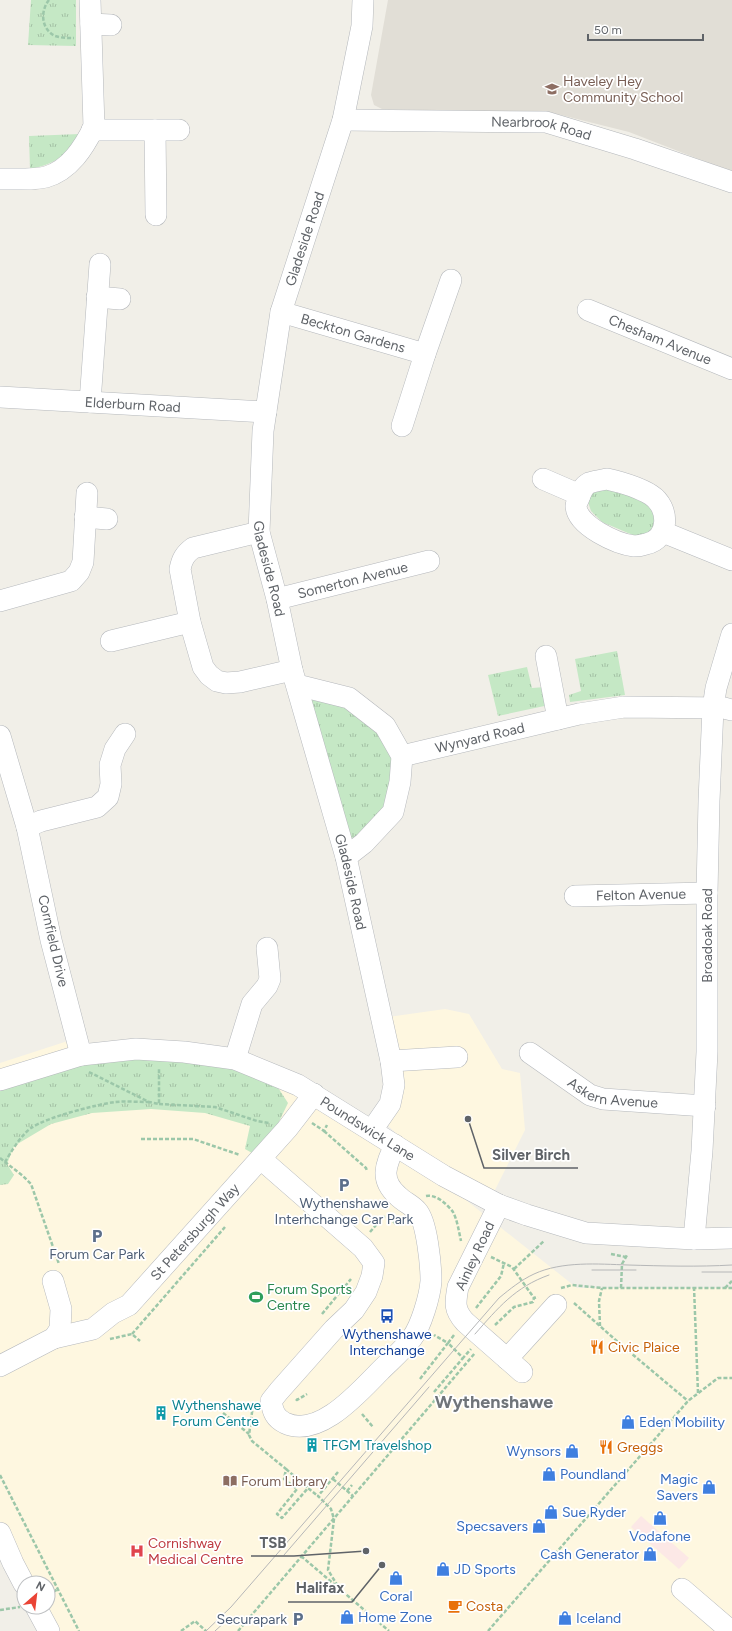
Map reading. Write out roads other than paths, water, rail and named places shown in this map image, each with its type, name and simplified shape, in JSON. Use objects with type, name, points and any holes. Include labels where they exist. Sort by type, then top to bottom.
[{"type":"street","points":[[0,180],[46,177],[63,169],[77,155],[94,127],[98,29],[90,0]]},
{"type":"street","name":"Gladeside Road","points":[[363,0],[362,26],[343,120],[281,312],[263,431],[259,532],[277,599],[295,677],[346,857],[391,1061],[394,1085],[390,1104],[372,1130]]},
{"type":"street","name":"Nearbrook Road","points":[[343,120],[546,122],[635,149],[732,182]]},
{"type":"street","points":[[92,130],[179,130]]},
{"type":"street","points":[[155,130],[156,215]]},
{"type":"street","points":[[90,402],[100,264]]},
{"type":"street","name":"Beckton Gardens","points":[[402,426],[424,354],[451,280]]},
{"type":"street","points":[[97,297],[120,299]]},
{"type":"street","name":"Chesham Avenue","points":[[588,310],[732,369]]},
{"type":"street","name":"Beckton Gardens","points":[[281,312],[424,354]]},
{"type":"street","name":"Elderburn Road","points":[[0,397],[266,412]]},
{"type":"street","points":[[543,479],[580,495]]},
{"type":"street","points":[[608,479],[617,481],[651,495],[658,501],[664,514],[665,523],[663,532],[656,542],[634,546],[593,530],[585,523],[578,512],[576,505],[582,489],[589,483],[608,479]]},
{"type":"street","points":[[0,601],[71,580],[79,572],[83,562],[87,493]]},
{"type":"street","points":[[85,518],[107,519]]},
{"type":"street","points":[[259,532],[193,548],[186,553],[180,569],[190,622],[203,667],[209,675],[217,681],[226,683],[295,677],[349,698],[368,711],[385,726],[402,756],[400,782],[393,812],[364,843],[346,857]]},
{"type":"street","points":[[663,532],[732,560]]},
{"type":"street","name":"Somerton Avenue","points":[[277,599],[429,561]]},
{"type":"street","points":[[111,641],[190,622]]},
{"type":"street","name":"Broadoak Road","points":[[694,1239],[705,1106],[707,1052],[707,893],[709,801],[723,709],[716,688],[732,634]]},
{"type":"street","points":[[546,656],[558,718]]},
{"type":"street","name":"Wynyard Road","points":[[402,756],[558,718],[624,707],[723,709]]},
{"type":"street","points":[[27,827],[41,821],[97,806],[108,797],[111,784],[110,765],[115,749],[125,734]]},
{"type":"street","name":"Cornfield Drive","points":[[0,736],[27,827],[77,1056]]},
{"type":"street","name":"Felton Avenue","points":[[575,896],[707,893]]},
{"type":"street","points":[[235,1059],[252,1004],[267,986],[270,979],[267,948]]},
{"type":"street","name":"Poundswick Lane","points":[[0,1080],[77,1056],[136,1049],[184,1052],[235,1059],[298,1085],[395,1144],[444,1176],[499,1205],[586,1233],[694,1239],[732,1238]]},
{"type":"street","name":"Askern Avenue","points":[[530,1054],[590,1094],[603,1099],[705,1106]]},
{"type":"street","points":[[391,1061],[458,1057]]},
{"type":"street","name":"St Petersburgh Way","points":[[0,1366],[54,1338],[93,1329],[113,1313],[129,1305],[259,1161],[293,1128],[314,1094]]},
{"type":"street","points":[[259,1161],[358,1244],[374,1263],[372,1276],[366,1292],[354,1310],[271,1401],[273,1413],[281,1420],[292,1426],[303,1426],[322,1420],[348,1403],[412,1338],[423,1317],[431,1282],[426,1231],[418,1211],[397,1196],[387,1183],[386,1166],[395,1144]]},
{"type":"street","name":"Ainley Road","points":[[499,1205],[458,1287],[456,1301],[458,1314],[484,1340],[514,1365],[549,1304]]},
{"type":"street","points":[[54,1338],[60,1329],[61,1309],[56,1274]]},
{"type":"street","points":[[0,1533],[6,1566],[16,1576]]},
{"type":"street","points":[[682,1589],[725,1626]]},
{"type":"street","points":[[40,1615],[49,1631]]},
{"type":"tram line","points":[[206,1631],[231,1607],[499,1298],[516,1285],[534,1274],[568,1265],[732,1265]]},
{"type":"tram line","points":[[592,1270],[636,1270]]},
{"type":"tram line","points":[[702,1272],[732,1272]]},
{"type":"tram line","points":[[475,1334],[508,1299],[526,1286],[549,1275]]},
{"type":"tram line","points":[[284,1555],[429,1387]]},
{"type":"tram line","points":[[215,1631],[226,1621]]},
{"type":"place","name":"Haveley Hey Community School","points":[[552,89]]},
{"type":"place","name":"Silver Birch","points":[[468,1119]]},
{"type":"place","name":"Wythenshawe Interhchange Car Park","points":[[344,1185]]},
{"type":"place","name":"Forum Car Park","points":[[97,1236]]},
{"type":"place","name":"Forum Sports Centre","points":[[256,1297]]},
{"type":"place","name":"Wythenshawe Interchange","points":[[387,1316]]},
{"type":"place","name":"Civic Plaice","points":[[597,1347]]},
{"type":"place","name":"Wythenshawe Forum Centre","points":[[161,1413]]},
{"type":"place","name":"Eden Mobility","points":[[628,1422]]},
{"type":"place","name":"TFGM Travelshop","points":[[312,1445]]},
{"type":"place","name":"Greggs","points":[[606,1447]]},
{"type":"place","name":"Wynsors","points":[[572,1451]]},
{"type":"place","name":"Poundland","points":[[549,1474]]},
{"type":"place","name":"Forum Library","points":[[230,1481]]},
{"type":"place","name":"Magic Savers","points":[[709,1487]]},
{"type":"place","name":"Sue Ryder","points":[[551,1512]]},
{"type":"place","name":"Vodafone","points":[[660,1518]]},
{"type":"place","name":"Specsavers","points":[[539,1526]]},
{"type":"place","name":"Cornishway Medical Centre","points":[[137,1551]]},
{"type":"place","name":"TSB","points":[[366,1551]]},
{"type":"place","name":"Cash Generator","points":[[650,1554]]},
{"type":"place","name":"Halifax","points":[[382,1565]]},
{"type":"place","name":"JD Sports","points":[[443,1569]]},
{"type":"place","name":"Coral","points":[[396,1578]]},
{"type":"place","name":"Costa","points":[[455,1606]]},
{"type":"place","name":"Home Zone","points":[[347,1617]]},
{"type":"place","name":"Iceland","points":[[565,1618]]},
{"type":"place","name":"Securapark","points":[[298,1619]]},
{"type":"district","name":"Wythenshawe","points":[[494,1402]]}]
